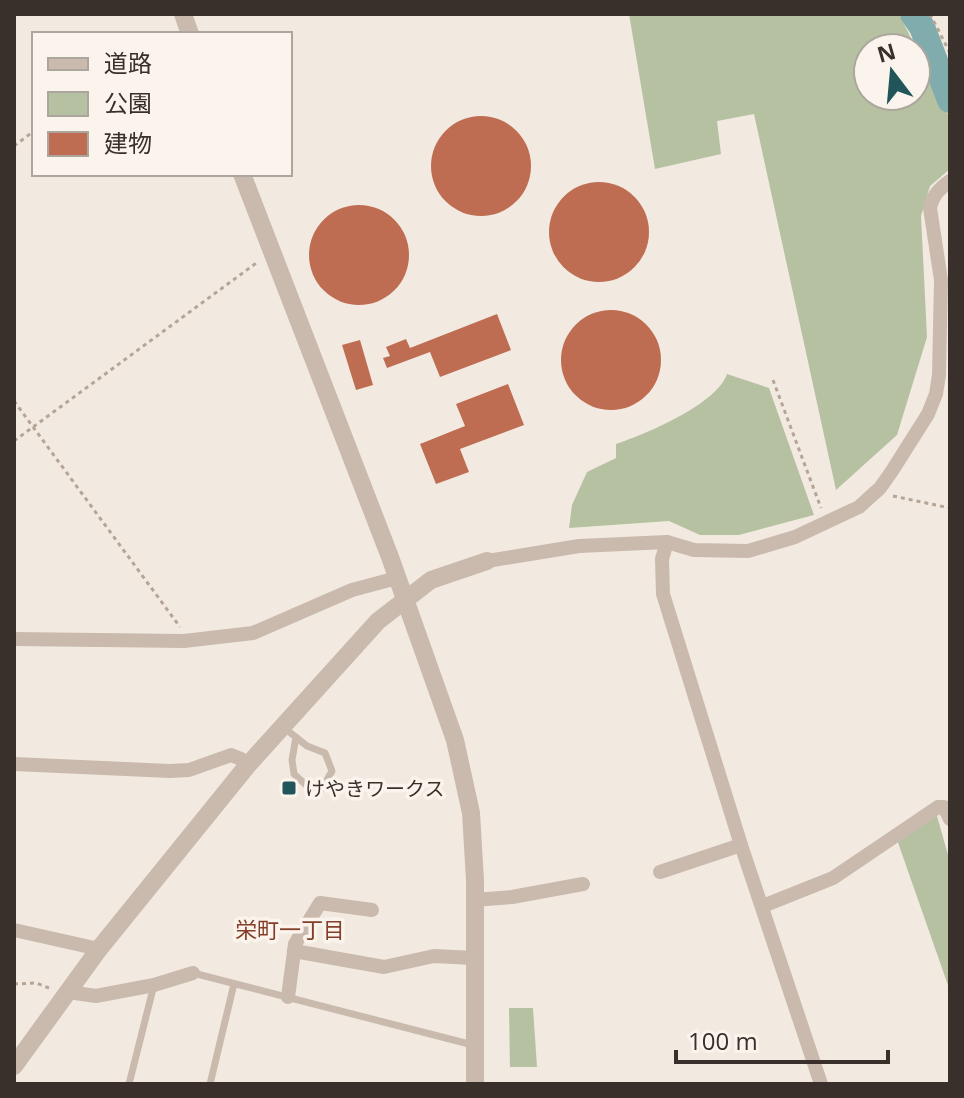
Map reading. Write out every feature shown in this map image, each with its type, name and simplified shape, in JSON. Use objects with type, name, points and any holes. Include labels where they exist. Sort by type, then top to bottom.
[{"type":"street","points":[[243,176],[397,578],[464,773],[471,813],[475,1084]]},
{"type":"street","points":[[14,1066],[64,991],[247,766],[289,732],[378,621],[431,580],[487,561],[579,546],[667,542],[694,550],[748,551],[768,547],[827,524],[859,507],[880,488],[928,414],[936,394],[941,280],[930,208],[932,198],[950,181]]},
{"type":"street","points":[[667,542],[662,559],[663,594],[741,845],[821,1084]]},
{"type":"street","points":[[14,639],[184,641],[253,633],[352,590],[397,578]]},
{"type":"street","points":[[14,764],[152,772],[189,770],[231,755],[247,766]]},
{"type":"street","points":[[763,906],[833,878],[938,807],[944,807],[950,819]]},
{"type":"street","points":[[660,872],[741,845]]},
{"type":"street","points":[[474,900],[512,897],[583,884]]},
{"type":"street","points":[[288,997],[295,944],[320,903],[372,910]]},
{"type":"street","points":[[14,930],[99,949]]},
{"type":"street","points":[[294,951],[384,967],[434,956],[474,958]]},
{"type":"street","points":[[64,991],[96,996],[154,985],[193,973]]},
{"type":"lane","points":[[289,732],[307,746],[325,753],[332,771],[322,789],[306,785],[294,774],[289,732]]},
{"type":"lane","points":[[193,973],[475,1046]]},
{"type":"lane","points":[[210,1084],[234,984]]},
{"type":"lane","points":[[129,1084],[154,985]]},
{"type":"path","points":[[930,14],[950,53]]},
{"type":"path","points":[[14,146],[32,132]]},
{"type":"path","points":[[14,441],[270,252]]},
{"type":"path","points":[[773,380],[827,524]]},
{"type":"path","points":[[14,401],[182,630],[184,641]]},
{"type":"path","points":[[880,488],[886,495],[950,508]]},
{"type":"path","points":[[14,984],[36,983],[64,991]]},
{"type":"green space","points":[[629,14],[899,14],[908,32],[852,32],[852,112],[932,112],[932,81],[950,119],[950,169],[930,186],[921,216],[927,337],[897,435],[836,490],[754,114],[717,121],[721,154],[655,169]]},
{"type":"green space","points":[[727,374],[769,388],[814,515],[739,535],[700,535],[669,521],[569,528],[572,505],[587,472],[616,458],[616,444],[695,407],[721,385]]},
{"type":"green space","points":[[937,816],[950,862],[950,991],[895,834]]},
{"type":"green space","points":[[509,1008],[533,1008],[537,1067],[510,1067]]},
{"type":"building","points":[[481,116],[509,124],[523,138],[531,166],[523,194],[509,208],[481,216],[453,208],[439,194],[431,166],[439,138],[453,124]]},
{"type":"building","points":[[599,182],[627,190],[641,204],[649,232],[641,260],[627,274],[599,282],[571,274],[557,260],[549,232],[557,204],[571,190]]},
{"type":"building","points":[[359,205],[387,213],[401,227],[409,255],[401,283],[387,297],[359,305],[331,297],[317,283],[309,255],[317,227],[331,213]]},
{"type":"building","points":[[611,310],[639,318],[653,332],[661,360],[653,388],[639,402],[611,410],[583,402],[569,388],[561,360],[569,332],[583,318]]},
{"type":"building","points":[[497,314],[511,350],[440,377],[430,352],[387,368],[383,358],[390,356],[386,347],[406,339],[410,348]]},
{"type":"building","points":[[360,340],[373,385],[356,390],[342,345]]},
{"type":"building","points":[[508,384],[524,425],[460,449],[469,472],[436,484],[420,444],[465,426],[456,404]]},
{"type":"waterway","points":[[913,14],[922,27],[950,100]]},
{"type":"place","name":"けやきワークス","points":[[289,788]]},
{"type":"district","name":"栄町一丁目","points":[[290,929]]}]
